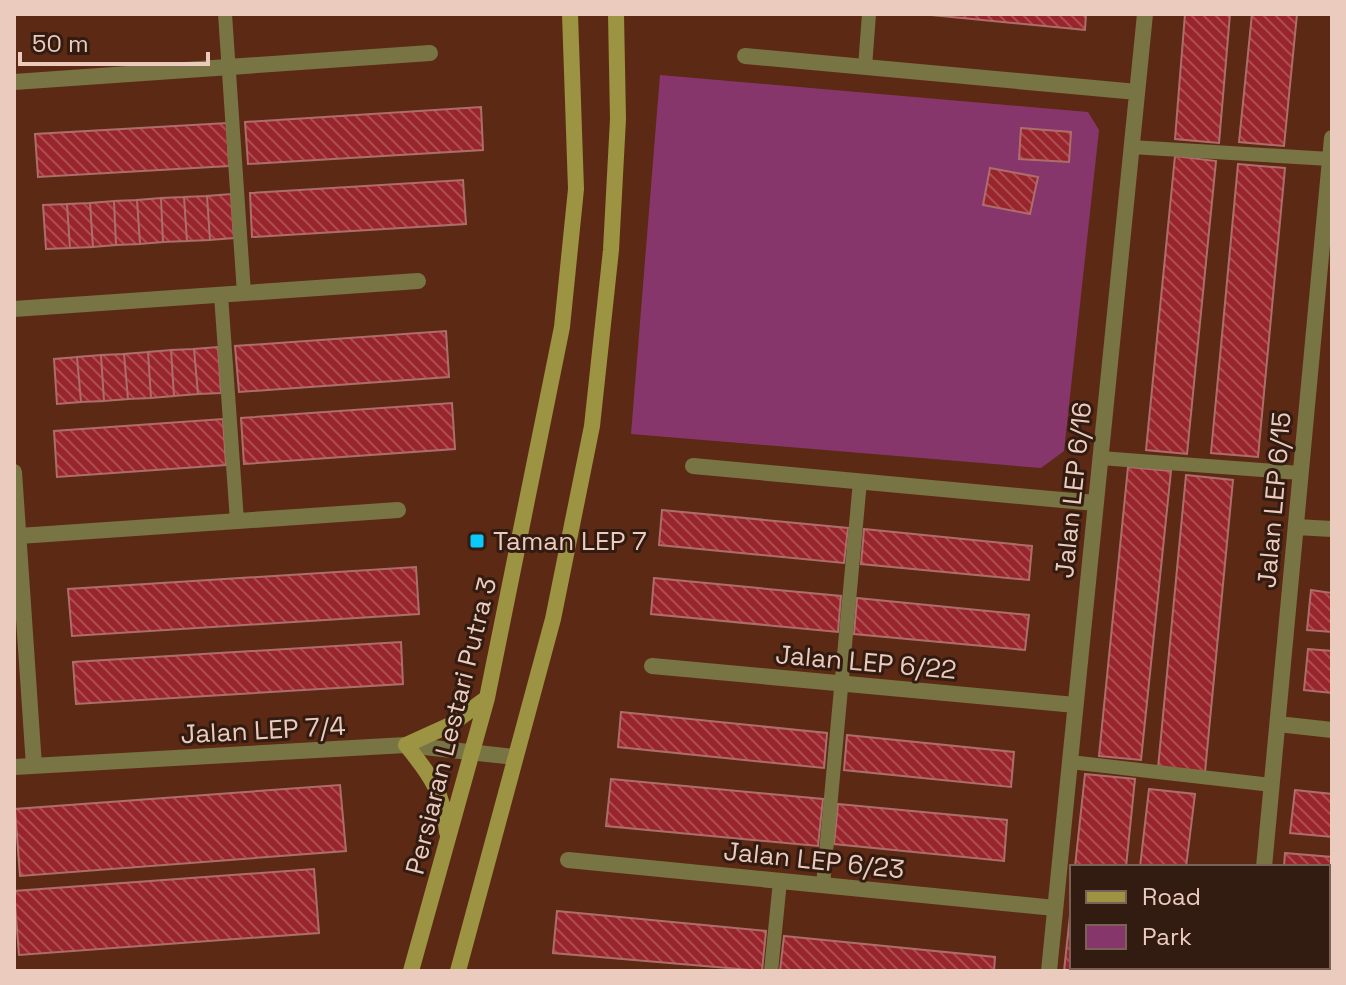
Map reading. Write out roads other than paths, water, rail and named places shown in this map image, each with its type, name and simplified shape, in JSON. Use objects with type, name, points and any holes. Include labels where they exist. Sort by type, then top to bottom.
[{"type":"street","name":"Persiaran Lestari Putra 3","points":[[411,971],[487,698],[562,327],[576,189],[570,14]]},
{"type":"street","points":[[458,971],[553,619],[592,426],[612,221],[618,119],[616,14]]},
{"type":"street","name":"Jalan LEP 6/16","points":[[1049,971],[1145,14]]},
{"type":"street","points":[[14,82],[430,53]]},
{"type":"street","points":[[745,56],[1137,92]]},
{"type":"street","name":"Jalan LEP 6/15","points":[[1264,865],[1301,473],[1324,319],[1332,138]]},
{"type":"street","points":[[14,309],[418,281]]},
{"type":"street","points":[[693,466],[1095,503]]},
{"type":"street","points":[[14,472],[34,766]]},
{"type":"street","points":[[19,536],[398,510]]},
{"type":"street","points":[[1296,527],[1332,529]]},
{"type":"street","name":"Jalan LEP 6/22","points":[[652,666],[1075,705]]},
{"type":"street","points":[[447,846],[445,804],[425,768],[406,745],[450,725],[487,698]]},
{"type":"street","points":[[1278,724],[1332,730]]},
{"type":"street","name":"Jalan LEP 7/4","points":[[14,767],[406,745],[514,757]]},
{"type":"street","name":"Jalan LEP 6/23","points":[[568,860],[1055,908]]},
{"type":"lane","points":[[225,14],[244,293]]},
{"type":"lane","points":[[865,67],[869,14]]},
{"type":"lane","points":[[1131,147],[1330,159]]},
{"type":"lane","points":[[221,295],[237,521]]},
{"type":"lane","points":[[1100,458],[1301,473]]},
{"type":"lane","points":[[823,885],[860,481]]},
{"type":"lane","points":[[1070,762],[1272,785]]},
{"type":"lane","points":[[771,971],[780,881]]},
{"type":"place","name":"Taman LEP 7","points":[[477,541]]}]
